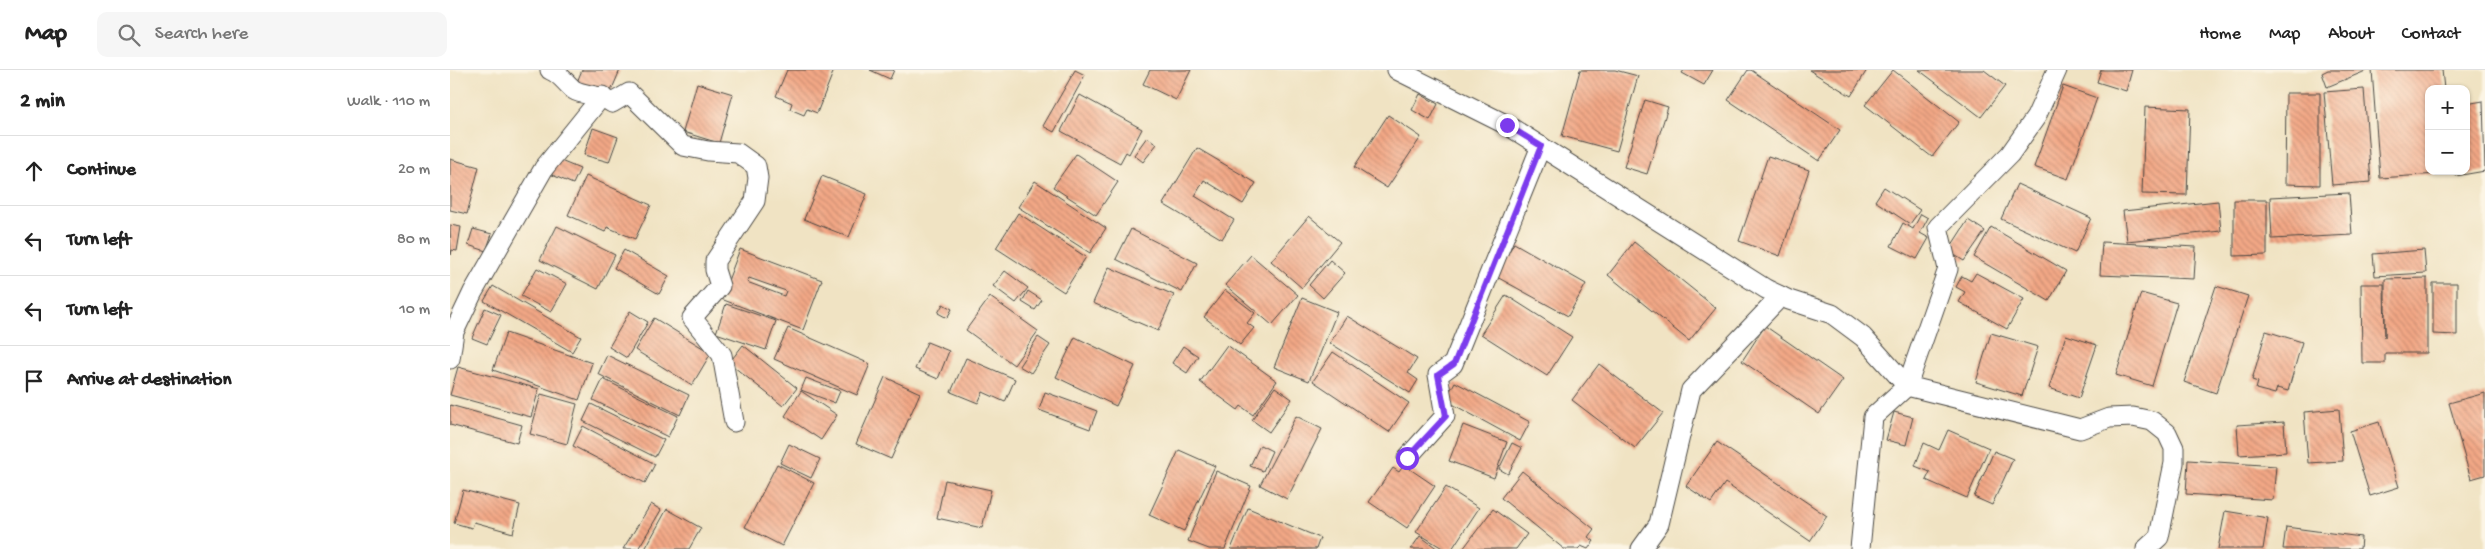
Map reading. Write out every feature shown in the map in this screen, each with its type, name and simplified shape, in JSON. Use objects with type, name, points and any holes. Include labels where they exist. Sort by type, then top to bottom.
[{"type":"street","points":[[550,70],[558,73],[575,91],[602,96],[612,103],[629,93],[682,146],[708,151],[738,153],[756,166],[758,178],[755,201],[715,261],[715,270],[720,286],[692,318],[722,355],[734,422]]},
{"type":"street","points":[[1397,70],[1498,120],[1719,260],[1781,296],[1832,314],[1863,338],[1907,386],[2080,429],[2110,418],[2133,417],[2152,421],[2167,433],[2174,448],[2174,463],[2159,537],[2146,549]]},
{"type":"street","points":[[1860,549],[1873,417],[1907,386],[1948,269],[1938,227],[2010,154],[2036,118],[2057,70]]},
{"type":"street","points":[[450,359],[454,332],[473,292],[544,168],[602,96]]},
{"type":"street","points":[[1407,458],[1446,416],[1438,375],[1454,364],[1541,146]]},
{"type":"street","points":[[1641,549],[1659,524],[1691,390],[1781,296]]},
{"type":"building","points":[[582,70],[620,70],[609,96],[577,82]]},
{"type":"building","points":[[787,70],[834,70],[817,113],[807,109],[804,115],[790,109],[792,103],[776,96]]},
{"type":"building","points":[[870,70],[894,70],[890,79]]},
{"type":"building","points":[[1075,70],[1085,75],[1054,132],[1043,126]]},
{"type":"building","points":[[1150,70],[1191,70],[1176,100],[1143,84]]},
{"type":"building","points":[[1580,70],[1615,70],[1638,76],[1617,151],[1562,136]]},
{"type":"building","points":[[1684,70],[1713,70],[1704,85],[1682,73]]},
{"type":"building","points":[[1748,70],[1751,70],[1840,130],[1819,161],[1728,100]]},
{"type":"building","points":[[1809,70],[1867,70],[1851,96]]},
{"type":"building","points":[[1893,70],[1959,122],[1932,157],[1865,105]]},
{"type":"building","points":[[1919,70],[1984,70],[2005,86],[1981,117]]},
{"type":"building","points":[[2101,70],[2132,70],[2126,91],[2097,82]]},
{"type":"building","points":[[2328,70],[2368,70],[2327,87],[2322,73]]},
{"type":"building","points":[[2372,70],[2442,70],[2444,85],[2425,85],[2425,175],[2380,178]]},
{"type":"building","points":[[697,83],[733,94],[719,143],[683,132]]},
{"type":"building","points":[[2063,86],[2097,98],[2068,179],[2034,167]]},
{"type":"building","points":[[2364,89],[2371,182],[2332,185],[2324,92]]},
{"type":"building","points":[[2286,93],[2320,93],[2320,185],[2285,184]]},
{"type":"building","points":[[1420,94],[1438,104],[1430,120],[1412,110]]},
{"type":"building","points":[[1080,95],[1142,129],[1129,154],[1126,152],[1120,163],[1061,131]]},
{"type":"building","points":[[1645,100],[1668,107],[1647,174],[1624,167]]},
{"type":"building","points":[[2483,101],[2485,171],[2470,174],[2470,130],[2470,103]]},
{"type":"building","points":[[2145,107],[2190,109],[2187,195],[2142,194]]},
{"type":"building","points":[[1388,115],[1421,137],[1387,188],[1354,167]]},
{"type":"building","points":[[593,128],[618,137],[609,162],[584,155]]},
{"type":"building","points":[[1147,137],[1157,144],[1143,162],[1134,155]]},
{"type":"building","points":[[1197,148],[1256,183],[1243,204],[1204,180],[1195,196],[1234,220],[1222,239],[1163,204]]},
{"type":"building","points":[[1076,154],[1118,182],[1096,215],[1053,187]]},
{"type":"building","points":[[1768,156],[1809,170],[1780,256],[1739,241]]},
{"type":"building","points":[[450,159],[479,167],[467,214],[450,210]]},
{"type":"building","points":[[556,159],[580,169],[573,184],[550,174]]},
{"type":"building","points":[[586,176],[651,205],[635,239],[607,227],[605,232],[568,215]]},
{"type":"building","points":[[822,176],[867,194],[849,237],[804,219]]},
{"type":"building","points":[[1035,181],[1106,228],[1090,253],[1018,207]]},
{"type":"building","points":[[2017,184],[2091,218],[2075,253],[2001,219]]},
{"type":"building","points":[[1884,187],[1920,210],[1910,224],[1875,201]]},
{"type":"building","points":[[2349,193],[2352,235],[2272,239],[2270,197]]},
{"type":"building","points":[[2234,200],[2267,200],[2267,255],[2234,256]]},
{"type":"building","points":[[2218,201],[2221,231],[2127,241],[2123,211]]},
{"type":"building","points":[[1018,213],[1086,257],[1064,292],[996,248]]},
{"type":"building","points":[[1921,214],[1928,218],[1920,233],[1929,238],[1917,259],[1891,246],[1903,223],[1913,229]]},
{"type":"building","points":[[1309,216],[1340,242],[1302,288],[1271,261]]},
{"type":"building","points":[[1968,220],[1985,231],[1964,261],[1948,251]]},
{"type":"building","points":[[450,225],[461,227],[457,251],[452,250],[451,255]]},
{"type":"building","points":[[557,226],[615,255],[598,289],[540,260]]},
{"type":"building","points":[[1991,227],[2066,271],[2049,301],[1974,257]]},
{"type":"building","points":[[473,229],[492,234],[486,251],[468,245]]},
{"type":"building","points":[[1131,229],[1197,263],[1182,292],[1116,259]]},
{"type":"building","points":[[1634,242],[1716,308],[1689,341],[1608,275]]},
{"type":"building","points":[[2102,242],[2196,247],[2194,279],[2100,275]]},
{"type":"building","points":[[1514,243],[1586,284],[1568,316],[1495,276]]},
{"type":"building","points":[[740,249],[822,280],[803,330],[721,299]],"holes":[[[749,278],[786,291],[784,296],[747,282]]]},
{"type":"building","points":[[624,250],[669,276],[659,294],[614,268]]},
{"type":"building","points":[[2424,250],[2426,273],[2375,276],[2373,254]]},
{"type":"building","points":[[1251,255],[1298,295],[1272,325],[1225,285]]},
{"type":"building","points":[[1330,260],[1345,273],[1323,298],[1309,285]]},
{"type":"building","points":[[1109,267],[1174,295],[1158,331],[1093,303]]},
{"type":"building","points":[[537,268],[567,284],[551,312],[521,296]]},
{"type":"building","points":[[1005,271],[1028,288],[1016,303],[993,286]]},
{"type":"building","points":[[1976,273],[2024,299],[2007,329],[1959,302],[1965,292],[1956,287],[1962,276],[1971,281]]},
{"type":"building","points":[[2427,278],[2427,353],[2385,353],[2385,363],[2362,363],[2361,284],[2384,284],[2385,337],[2385,279]]},
{"type":"building","points":[[2433,283],[2457,283],[2457,335],[2433,334]]},
{"type":"building","points":[[493,286],[581,337],[572,352],[484,301]]},
{"type":"building","points":[[2216,286],[2248,296],[2216,393],[2184,382]]},
{"type":"building","points":[[1225,290],[1255,313],[1247,323],[1254,328],[1240,345],[1204,317]]},
{"type":"building","points":[[1028,291],[1042,300],[1035,310],[1022,302]]},
{"type":"building","points":[[2141,293],[2177,303],[2152,386],[2116,375]]},
{"type":"building","points":[[1506,295],[1572,337],[1547,376],[1481,334]]},
{"type":"building","points":[[990,297],[1038,331],[1014,365],[966,330]]},
{"type":"building","points":[[1302,298],[1337,312],[1309,381],[1274,367]]},
{"type":"building","points":[[726,304],[776,321],[766,350],[716,333]]},
{"type":"building","points":[[943,304],[952,309],[947,318],[938,313]]},
{"type":"building","points":[[485,308],[501,315],[487,344],[472,338]]},
{"type":"building","points":[[630,311],[648,322],[627,358],[609,347]]},
{"type":"building","points":[[1347,316],[1417,359],[1408,373],[1418,380],[1410,393],[1330,343]]},
{"type":"building","points":[[654,318],[711,353],[692,385],[635,350]]},
{"type":"building","points":[[1765,326],[1843,380],[1819,414],[1742,361]]},
{"type":"building","points":[[788,328],[870,364],[857,395],[774,359]]},
{"type":"building","points":[[2266,331],[2302,342],[2288,391],[2277,388],[2275,394],[2256,389],[2258,382],[2252,380]]},
{"type":"building","points":[[506,333],[592,363],[579,400],[493,370]]},
{"type":"building","points":[[1991,333],[2038,347],[2022,396],[1976,382]]},
{"type":"building","points":[[2066,335],[2097,345],[2079,398],[2049,388]]},
{"type":"building","points":[[1038,337],[1050,345],[1031,373],[1019,366]]},
{"type":"building","points":[[1075,337],[1135,366],[1116,406],[1056,377]]},
{"type":"building","points":[[927,342],[949,351],[938,379],[915,369]]},
{"type":"building","points":[[743,345],[797,388],[783,406],[729,363]]},
{"type":"building","points":[[1227,345],[1277,381],[1253,415],[1241,406],[1238,410],[1200,382]]},
{"type":"building","points":[[1183,346],[1198,356],[1187,373],[1172,363]]},
{"type":"building","points":[[1333,352],[1409,403],[1389,432],[1313,381]]},
{"type":"building","points":[[607,355],[689,395],[680,415],[598,374]]},
{"type":"building","points":[[966,358],[1015,379],[1005,402],[983,392],[978,403],[951,392]]},
{"type":"building","points":[[1599,364],[1663,413],[1635,448],[1572,400]]},
{"type":"building","points":[[458,367],[539,389],[531,417],[450,395]]},
{"type":"building","points":[[885,377],[920,393],[891,459],[856,444]]},
{"type":"building","points":[[806,378],[840,391],[835,403],[801,390]]},
{"type":"building","points":[[603,379],[678,416],[668,437],[593,400]]},
{"type":"building","points":[[1455,382],[1530,422],[1520,441],[1445,400]]},
{"type":"building","points":[[1275,387],[1292,399],[1269,432],[1252,420]]},
{"type":"building","points":[[801,391],[837,415],[821,440],[785,416]]},
{"type":"building","points":[[1045,392],[1097,411],[1090,429],[1039,410]]},
{"type":"building","points":[[2485,393],[2485,475],[2471,479],[2449,403]]},
{"type":"building","points":[[541,394],[577,404],[567,444],[530,434]]},
{"type":"building","points":[[591,404],[664,440],[655,457],[583,421]]},
{"type":"building","points":[[450,405],[522,425],[517,443],[450,425]]},
{"type":"building","points":[[2339,409],[2343,461],[2308,463],[2304,412]]},
{"type":"building","points":[[1894,412],[1913,417],[1906,445],[1886,440]]},
{"type":"building","points":[[1296,416],[1322,429],[1287,499],[1260,485]]},
{"type":"building","points":[[2284,422],[2286,452],[2239,455],[2237,425]]},
{"type":"building","points":[[2379,422],[2399,487],[2370,496],[2350,431]]},
{"type":"building","points":[[1463,425],[1507,442],[1494,478],[1449,461]]},
{"type":"building","points":[[583,426],[655,464],[645,483],[573,446]]},
{"type":"building","points":[[1948,430],[1989,448],[1967,498],[1926,480],[1930,472],[1915,466],[1924,443],[1939,450]]},
{"type":"building","points":[[1717,442],[1827,516],[1810,541],[1725,483],[1711,503],[1686,486]]},
{"type":"building","points":[[1512,443],[1522,448],[1508,474],[1499,469]]},
{"type":"building","points":[[789,444],[820,459],[811,478],[780,463]]},
{"type":"building","points":[[1260,445],[1272,451],[1263,471],[1250,466]]},
{"type":"building","points":[[1179,450],[1215,466],[1184,531],[1149,515]]},
{"type":"building","points":[[1994,451],[2013,459],[1992,505],[1974,497]]},
{"type":"building","points":[[2188,460],[2276,466],[2273,500],[2186,494]]},
{"type":"building","points":[[777,464],[814,483],[782,546],[745,527]]},
{"type":"building","points":[[1404,465],[1435,486],[1407,528],[1369,502],[1393,468],[1399,472]]},
{"type":"building","points":[[1216,471],[1251,486],[1225,549],[1209,549],[1188,541]]},
{"type":"building","points":[[1522,471],[1594,529],[1588,537],[1594,541],[1588,549],[1581,546],[1578,549],[1564,549],[1501,498]]},
{"type":"building","points":[[945,480],[991,490],[982,528],[937,518]]},
{"type":"building","points":[[1446,487],[1479,508],[1452,549],[1444,549],[1416,532]]},
{"type":"building","points":[[463,490],[520,505],[513,533],[474,522],[472,528],[454,523]]},
{"type":"building","points":[[651,504],[661,510],[638,549],[623,549]]},
{"type":"building","points":[[1248,508],[1320,538],[1316,549],[1231,549]]},
{"type":"building","points":[[667,509],[701,528],[689,549],[645,549]]},
{"type":"building","points":[[1493,509],[1527,534],[1516,549],[1463,549]]},
{"type":"building","points":[[2225,511],[2268,518],[2263,549],[2218,549]]},
{"type":"building","points":[[2286,527],[2361,537],[2360,549],[2283,549]]},
{"type":"building","points":[[1420,536],[1438,549],[1411,549]]},
{"type":"route","points":[[1407,458],[1446,416],[1438,375],[1454,364],[1541,146],[1507,125]]}]
